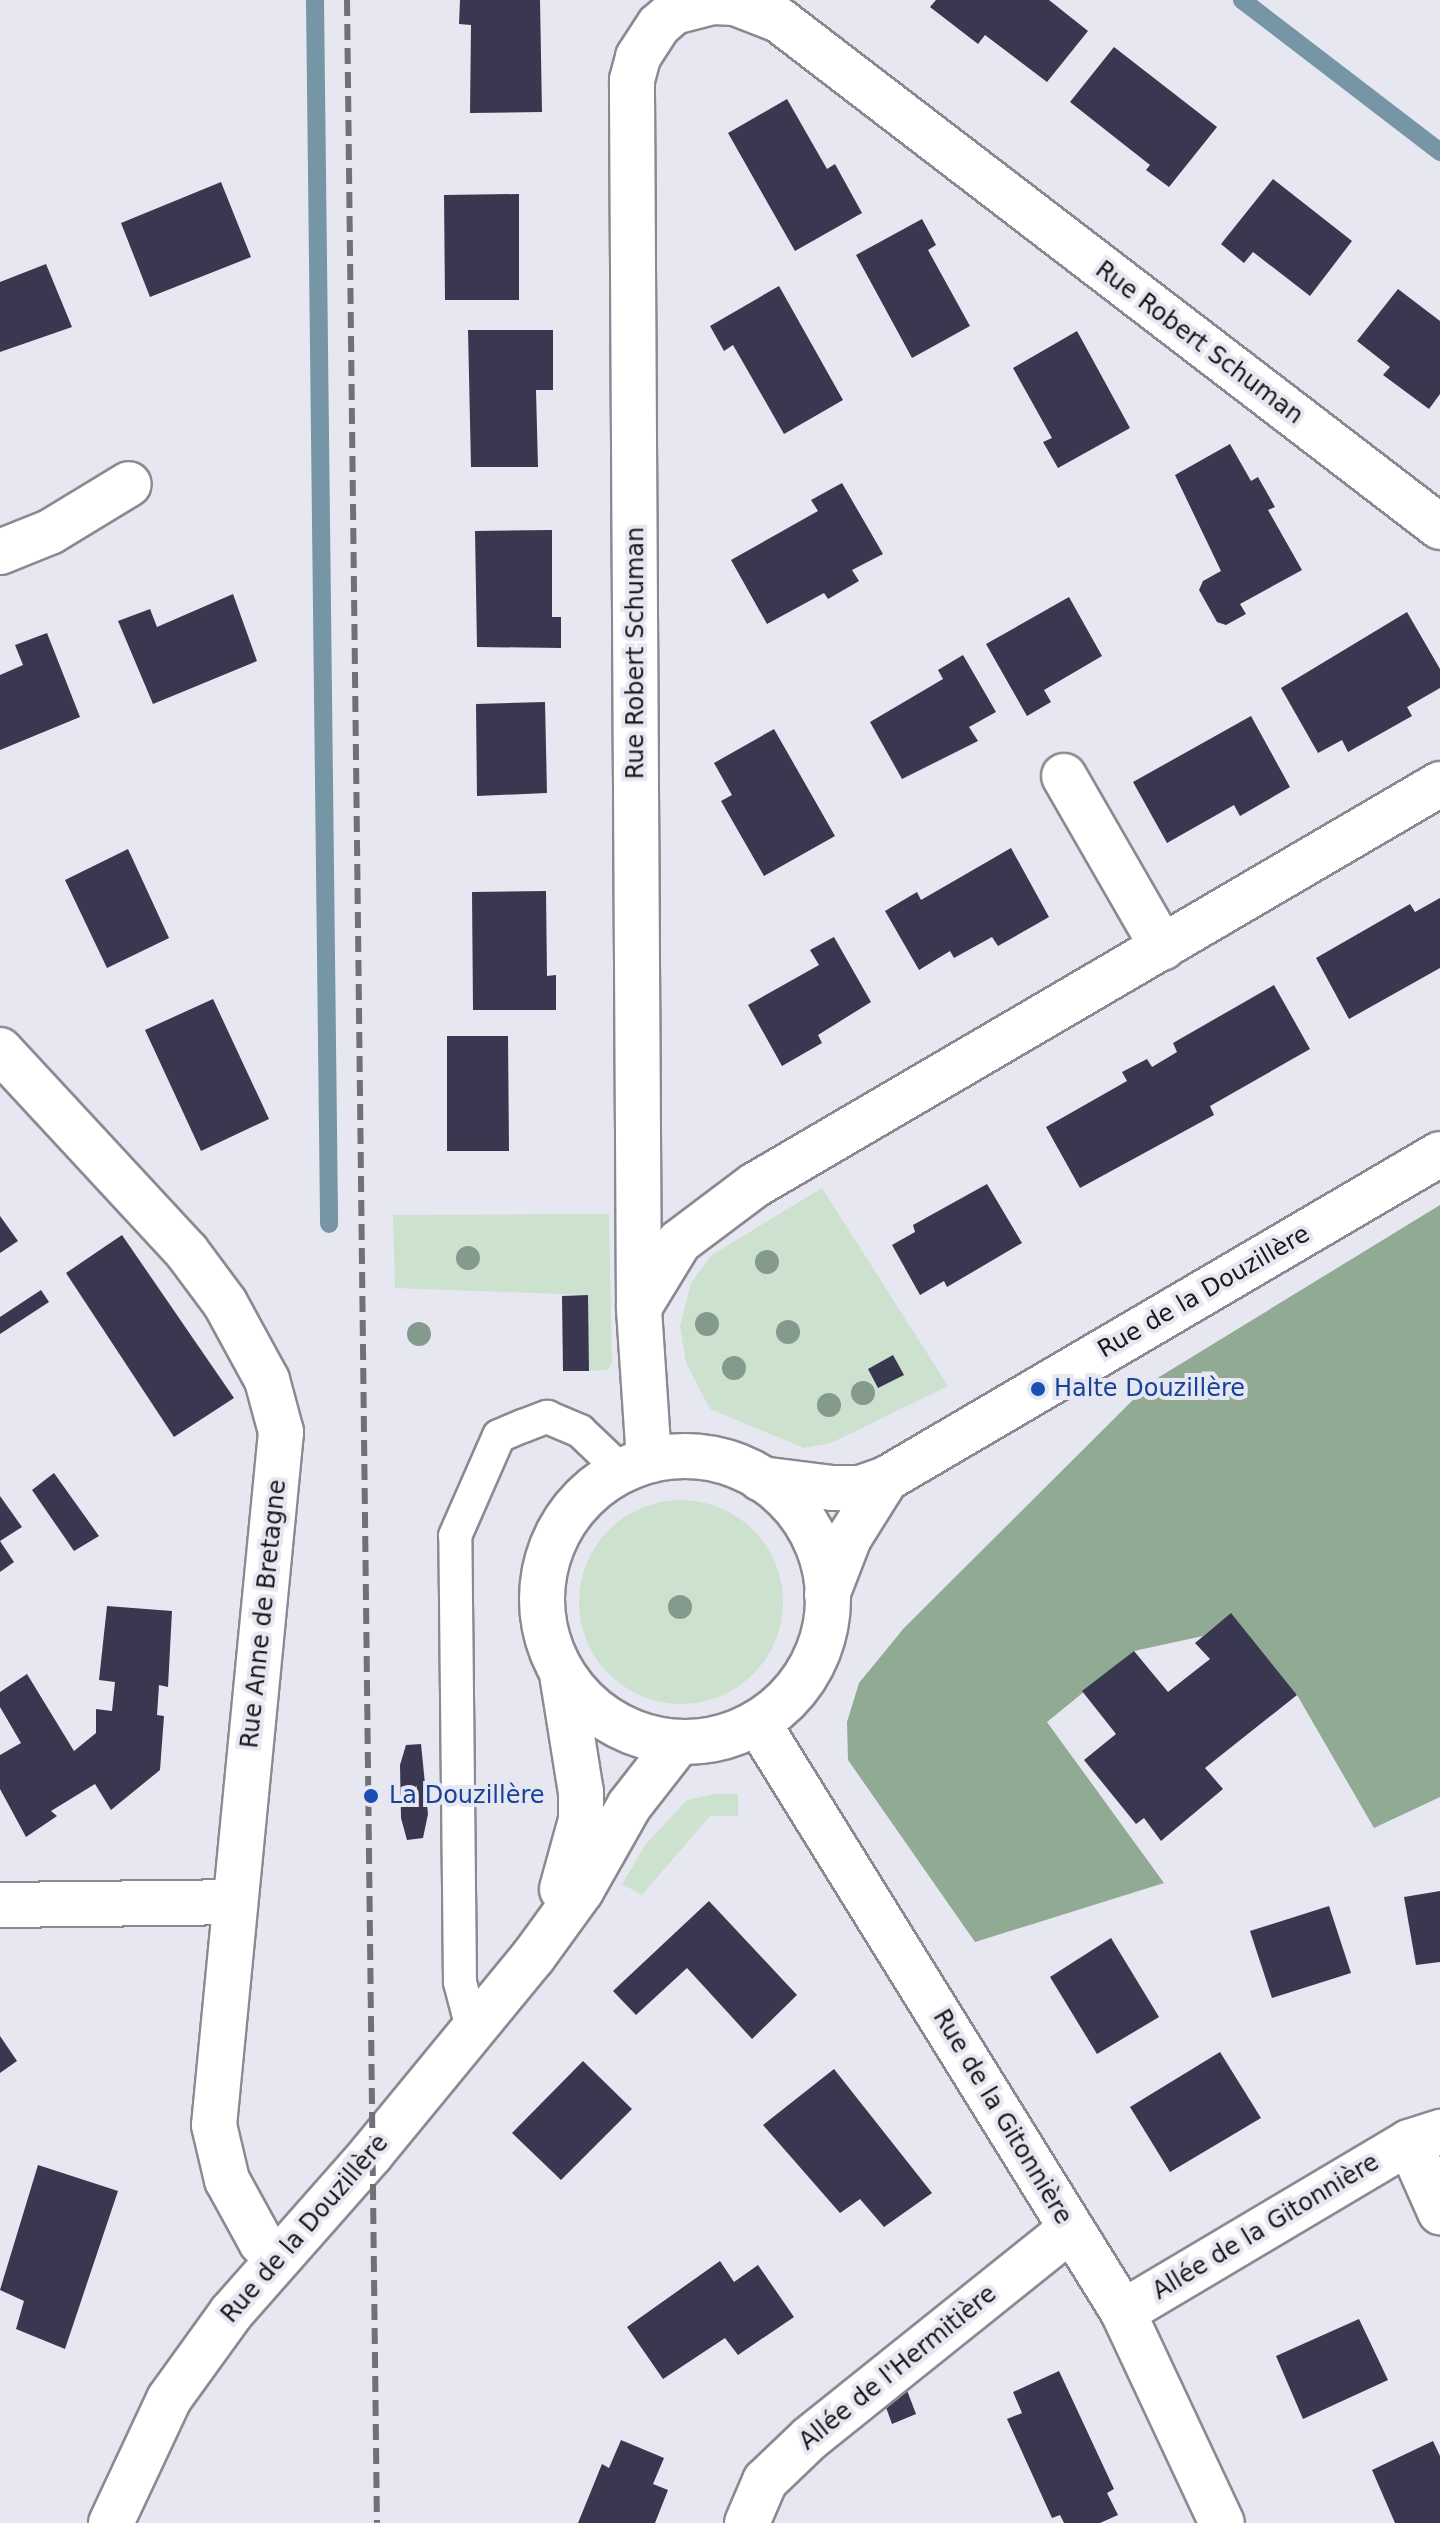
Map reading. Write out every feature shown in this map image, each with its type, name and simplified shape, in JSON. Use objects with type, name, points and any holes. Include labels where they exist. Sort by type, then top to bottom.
[{"type":"street","name":"Rue Robert Schuman","points":[[635,1465],[639,1308],[632,80],[647,40],[674,6],[735,3],[779,20],[1440,527]]},
{"type":"street","points":[[0,552],[50,532],[129,484]]},
{"type":"street","points":[[1064,776],[1163,948]]},
{"type":"street","points":[[639,1308],[679,1242],[725,1205],[1440,784]]},
{"type":"street","name":"Rue Anne de Bretagne","points":[[0,1050],[187,1252],[247,1340],[274,1406],[281,1432],[280,1471],[234,1902],[214,2125],[227,2180],[261,2242],[276,2258]]},
{"type":"street","name":"Rue de la Douzillère","points":[[761,1479],[832,1488],[860,1488],[886,1479],[1440,1154]]},
{"type":"street","points":[[695,1456],[741,1466],[761,1479],[780,1491],[809,1527],[826,1569],[827,1595],[817,1657],[793,1695],[758,1723],[720,1739],[678,1743],[632,1733],[594,1710],[561,1672],[544,1628],[542,1581],[556,1536],[582,1498],[635,1465],[695,1456]]},
{"type":"street","name":"Rue de la Douzillère","points":[[827,1595],[849,1538],[886,1479]]},
{"type":"street","name":"Rue de la Douzillère","points":[[533,1957],[563,1888],[581,1820],[581,1792],[561,1672]]},
{"type":"street","name":"Rue de la Gitonnière","points":[[758,1723],[1123,2312],[1222,2523]]},
{"type":"street","name":"Rue de la Douzillère","points":[[111,2523],[169,2399],[276,2258],[473,2032],[533,1957],[581,1891],[629,1806],[678,1743]]},
{"type":"street","points":[[0,1905],[234,1902]]},
{"type":"street","name":"Allée de la Gitonnière","points":[[1123,2312],[1424,2137],[1440,2212]]},
{"type":"street","name":"Allée de l'Hermitière","points":[[747,2523],[765,2481],[810,2438],[1070,2230]]},
{"type":"lane","points":[[473,2032],[460,1982],[455,1536],[499,1436],[535,1421],[547,1417],[580,1431],[635,1465]]},
{"type":"green space","points":[[822,1188],[948,1386],[831,1443],[804,1448],[710,1409],[686,1363],[680,1327],[691,1283],[712,1255]]},
{"type":"green space","points":[[1440,1205],[1440,1797],[1374,1828],[1297,1695],[1231,1614],[1203,1636],[1134,1651],[1047,1722],[1164,1883],[975,1942],[848,1760],[847,1722],[859,1683],[904,1628],[1151,1382]]},
{"type":"green space","points":[[609,1214],[612,1363],[607,1370],[589,1371],[587,1295],[395,1288],[393,1215]]},
{"type":"green space","points":[[681,1500],[720,1507],[753,1530],[776,1563],[783,1602],[776,1641],[753,1674],[720,1697],[681,1704],[642,1697],[609,1674],[586,1641],[579,1602],[586,1563],[609,1530],[642,1507]]},
{"type":"green space","points":[[715,1794],[738,1794],[738,1816],[710,1816],[642,1895],[622,1884],[646,1844],[687,1800]]},
{"type":"building","points":[[460,0],[540,0],[542,112],[470,113],[471,25],[459,24]]},
{"type":"building","points":[[936,0],[1049,0],[1088,31],[1047,82],[985,35],[978,44],[930,7]]},
{"type":"building","points":[[1114,47],[1217,127],[1169,187],[1146,170],[1150,165],[1070,102]]},
{"type":"building","points":[[787,99],[827,169],[835,164],[862,213],[795,251],[728,133]]},
{"type":"building","points":[[1273,179],[1352,241],[1310,296],[1253,252],[1244,263],[1221,244]]},
{"type":"building","points":[[221,182],[251,257],[150,297],[121,223]]},
{"type":"building","points":[[519,194],[519,300],[445,300],[444,195]]},
{"type":"building","points":[[922,219],[936,245],[928,250],[970,326],[912,358],[856,255]]},
{"type":"building","points":[[46,264],[72,327],[0,352],[0,282]]},
{"type":"building","points":[[779,286],[843,400],[784,434],[733,345],[724,351],[710,326]]},
{"type":"building","points":[[1398,289],[1440,321],[1440,394],[1429,409],[1383,375],[1390,367],[1357,341]]},
{"type":"building","points":[[468,330],[553,330],[553,390],[536,390],[538,467],[471,467]]},
{"type":"building","points":[[1077,331],[1130,428],[1058,468],[1043,442],[1052,438],[1013,368]]},
{"type":"building","points":[[1230,444],[1251,481],[1258,477],[1275,507],[1268,510],[1302,570],[1240,604],[1246,614],[1226,625],[1217,622],[1199,590],[1203,581],[1221,571],[1175,475]]},
{"type":"building","points":[[842,483],[883,554],[852,570],[859,581],[828,599],[824,593],[767,624],[731,560],[818,511],[811,500]]},
{"type":"building","points":[[552,530],[552,617],[561,617],[561,648],[477,647],[475,531]]},
{"type":"building","points":[[233,594],[257,661],[153,704],[118,621],[150,609],[157,627]]},
{"type":"building","points":[[1069,597],[1102,656],[1044,690],[1051,702],[1027,716],[986,644]]},
{"type":"building","points":[[1407,612],[1440,669],[1440,688],[1407,707],[1412,716],[1348,752],[1342,740],[1318,753],[1281,688]]},
{"type":"building","points":[[47,633],[80,717],[0,750],[0,675],[23,665],[15,645]]},
{"type":"building","points":[[963,655],[996,712],[969,727],[978,741],[902,779],[870,722],[943,679],[938,670]]},
{"type":"building","points":[[545,702],[547,793],[477,796],[476,704]]},
{"type":"building","points":[[1251,716],[1290,787],[1240,816],[1234,805],[1167,843],[1133,782]]},
{"type":"building","points":[[774,729],[835,836],[764,876],[721,801],[732,795],[714,763]]},
{"type":"building","points":[[1011,848],[1049,917],[998,946],[992,937],[954,958],[950,951],[919,970],[885,911],[917,892],[921,900]]},
{"type":"building","points":[[128,849],[169,938],[107,968],[65,880]]},
{"type":"building","points":[[546,891],[547,976],[556,975],[556,1010],[473,1010],[472,892]]},
{"type":"building","points":[[1440,898],[1440,968],[1349,1019],[1316,958],[1410,904],[1415,912]]},
{"type":"building","points":[[834,937],[871,1002],[818,1035],[822,1043],[782,1066],[748,1005],[819,965],[810,950]]},
{"type":"building","points":[[1274,985],[1310,1049],[1210,1106],[1214,1115],[1080,1188],[1046,1127],[1127,1081],[1122,1072],[1147,1059],[1152,1067],[1177,1052],[1173,1043]]},
{"type":"building","points":[[213,999],[269,1119],[201,1151],[145,1030]]},
{"type":"building","points":[[447,1036],[508,1036],[509,1151],[447,1151]]},
{"type":"building","points":[[987,1184],[1022,1243],[947,1287],[944,1281],[920,1295],[892,1245],[915,1232],[913,1225]]},
{"type":"building","points":[[0,1216],[18,1241],[0,1253]]},
{"type":"building","points":[[122,1235],[234,1398],[174,1437],[66,1273]]},
{"type":"building","points":[[41,1290],[49,1302],[0,1334],[0,1317]]},
{"type":"building","points":[[588,1295],[589,1371],[563,1371],[562,1296]]},
{"type":"building","points":[[893,1355],[904,1375],[878,1388],[868,1369]]},
{"type":"building","points":[[54,1473],[99,1536],[74,1551],[32,1490]]},
{"type":"building","points":[[0,1496],[22,1527],[0,1541]]},
{"type":"building","points":[[0,1541],[14,1562],[0,1572]]},
{"type":"building","points":[[107,1606],[172,1611],[168,1687],[159,1685],[157,1715],[164,1716],[160,1770],[111,1810],[95,1784],[51,1811],[57,1816],[26,1837],[0,1789],[0,1755],[21,1743],[0,1707],[0,1692],[27,1674],[74,1751],[96,1733],[96,1709],[112,1711],[115,1682],[99,1680]]},
{"type":"building","points":[[1231,1613],[1297,1695],[1205,1768],[1223,1789],[1161,1841],[1144,1818],[1136,1824],[1084,1760],[1116,1734],[1082,1691],[1134,1651],[1168,1692],[1210,1659],[1195,1643]]},
{"type":"building","name":"La Douzillère","points":[[421,1744],[428,1814],[423,1838],[407,1840],[401,1818],[400,1765],[406,1745]]},
{"type":"building","points":[[1440,1891],[1440,1962],[1416,1965],[1404,1897]]},
{"type":"building","points":[[709,1901],[797,1995],[752,2039],[687,1968],[636,2015],[613,1991]]},
{"type":"building","points":[[1329,1906],[1351,1973],[1272,1998],[1250,1931]]},
{"type":"building","points":[[1111,1938],[1159,2017],[1097,2054],[1050,1977]]},
{"type":"building","points":[[0,2036],[17,2061],[0,2073]]},
{"type":"building","points":[[1220,2052],[1261,2118],[1170,2172],[1130,2107]]},
{"type":"building","points":[[583,2061],[632,2109],[561,2180],[512,2133]]},
{"type":"building","points":[[834,2069],[932,2193],[884,2227],[860,2199],[840,2213],[763,2125]]},
{"type":"building","points":[[38,2165],[118,2191],[65,2349],[16,2329],[24,2301],[0,2290]]},
{"type":"building","points":[[720,2261],[734,2282],[758,2265],[794,2317],[738,2355],[725,2338],[663,2379],[627,2327]]},
{"type":"building","points":[[1359,2319],[1388,2380],[1303,2419],[1276,2356]]},
{"type":"building","points":[[1059,2371],[1114,2489],[1107,2493],[1118,2515],[1100,2523],[1064,2523],[1060,2515],[1052,2518],[1007,2419],[1022,2413],[1013,2392]]},
{"type":"building","points":[[903,2380],[916,2414],[892,2424],[883,2399]]},
{"type":"building","points":[[621,2440],[664,2458],[653,2484],[668,2490],[655,2523],[578,2523],[602,2464],[609,2468]]},
{"type":"building","points":[[1433,2441],[1440,2456],[1440,2523],[1395,2523],[1372,2470]]},
{"type":"waterway","points":[[315,0],[329,1224]]},
{"type":"waterway","points":[[1242,0],[1440,152]]},
{"type":"railway","points":[[347,0],[377,2523]]},
{"type":"place","name":"Halte Douzillère","points":[[1038,1389]]},
{"type":"place","name":"La Douzillère","points":[[371,1796]]}]
